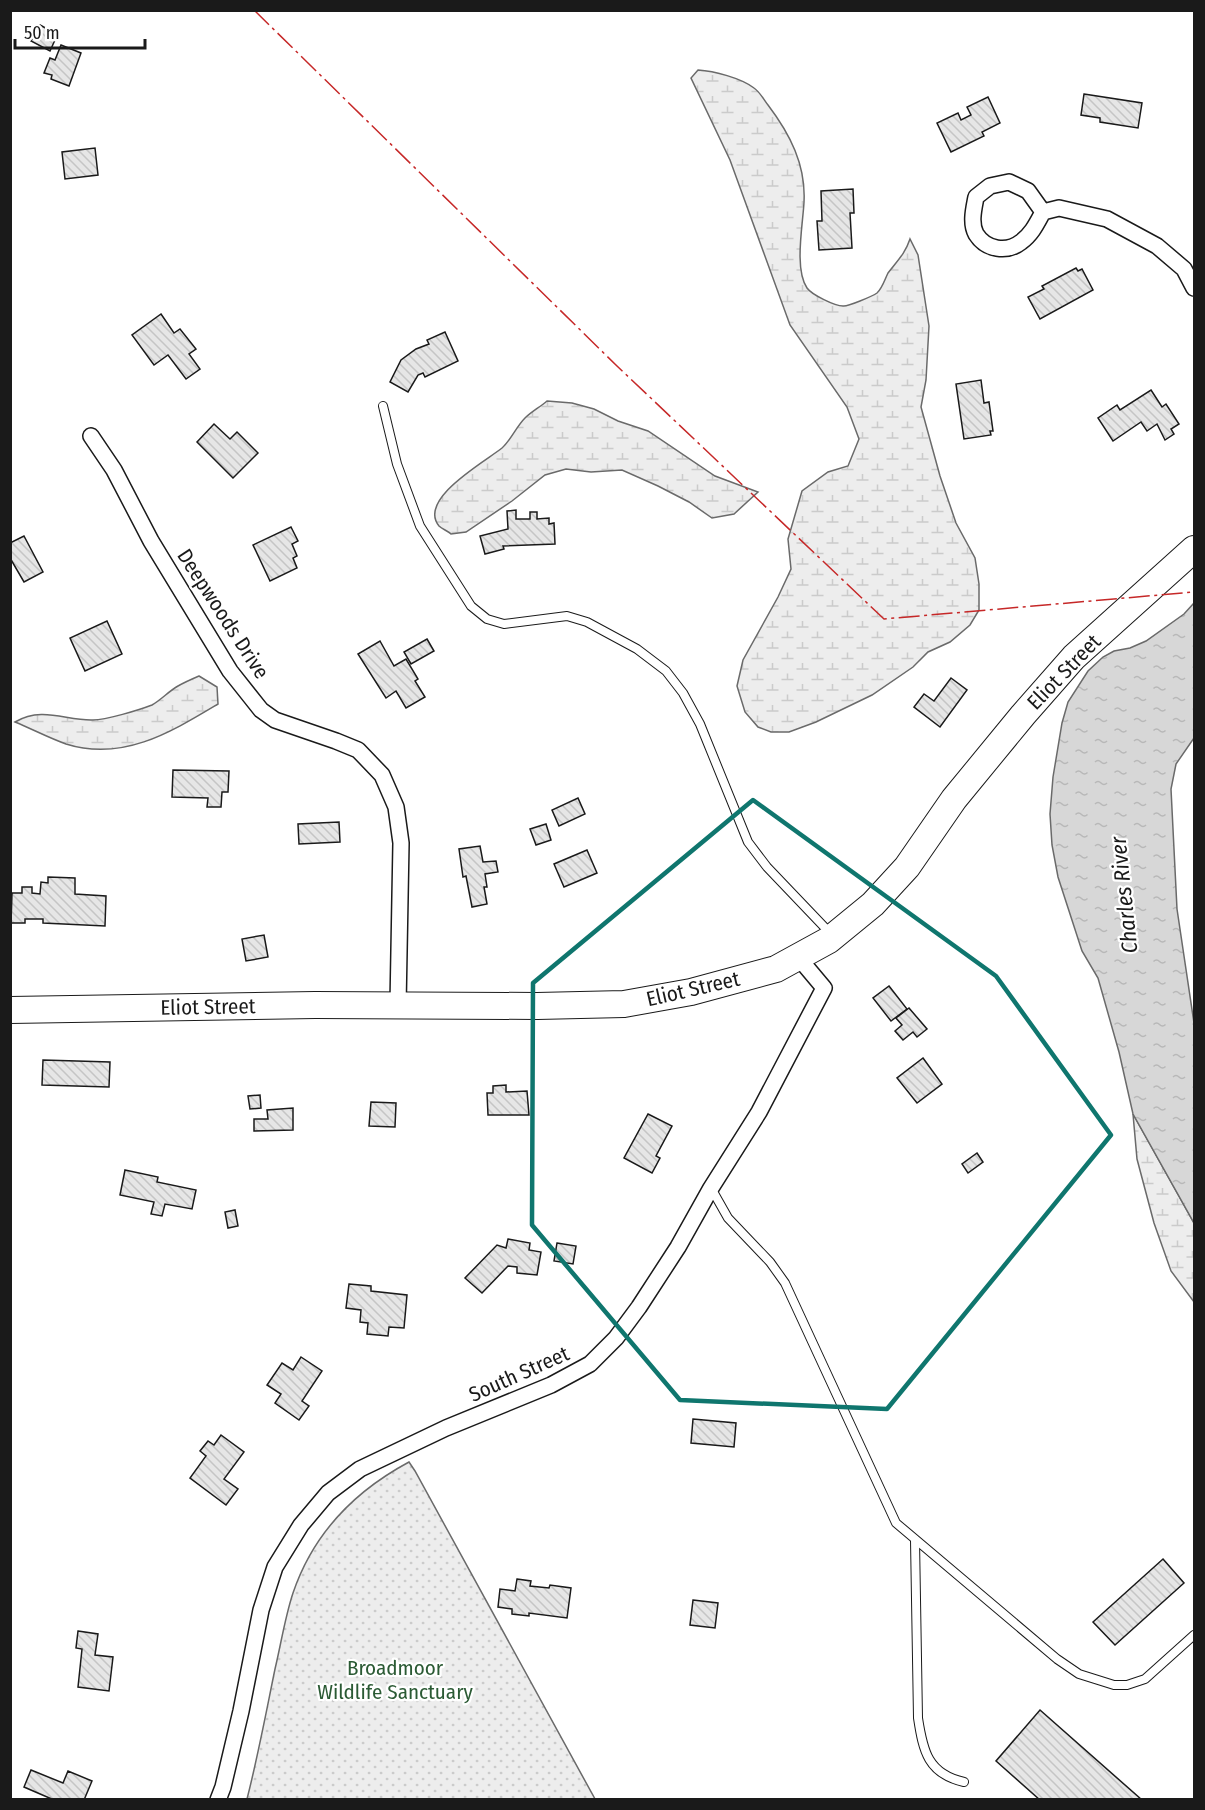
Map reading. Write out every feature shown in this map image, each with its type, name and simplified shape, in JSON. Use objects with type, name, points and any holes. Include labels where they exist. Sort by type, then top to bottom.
[{"type":"main road","name":"Eliot Street","points":[[10,1010],[624,1004],[691,992],[776,969],[833,937],[873,904],[907,867],[954,799],[1074,657],[1194,549]]},
{"type":"street","points":[[1043,212],[1028,191],[1009,182],[990,186],[976,196],[972,215],[976,233],[991,247],[1007,250],[1021,243],[1034,229],[1043,212],[1059,208],[1107,219],[1157,246],[1184,269],[1194,288]]},
{"type":"street","name":"Deepwoods Drive","points":[[90,436],[114,470],[151,541],[230,671],[261,710],[275,720],[358,750],[382,775],[396,807],[401,843],[398,1005]]},
{"type":"street","name":"South Street","points":[[219,1800],[241,1711],[261,1610],[275,1568],[301,1525],[328,1494],[360,1469],[446,1428],[551,1385],[590,1365],[616,1338],[678,1247],[711,1188],[759,1112],[824,988],[798,957]]},
{"type":"lane","points":[[383,406],[397,464],[420,526],[471,606],[487,619],[504,624],[567,616],[587,622],[637,649],[666,671],[683,693],[700,724],[748,842],[767,867],[833,937]]},
{"type":"lane","points":[[711,1188],[728,1218],[770,1262],[785,1283],[896,1523],[1057,1659],[1079,1674],[1114,1684],[1127,1685],[1145,1679],[1194,1635]]},
{"type":"lane","points":[[915,1540],[918,1718],[922,1745],[927,1758],[947,1778],[964,1782]]},
{"type":"highlighted area","points":[[753,800],[996,976],[1111,1135],[887,1409],[680,1400],[532,1225],[533,983]]},
{"type":"green space","points":[[698,70],[727,76],[754,88],[776,116],[790,139],[799,163],[804,188],[800,258],[803,280],[810,291],[824,300],[843,306],[877,293],[910,239],[918,255],[929,326],[926,380],[921,407],[956,523],[975,558],[979,584],[979,610],[970,625],[950,642],[928,652],[913,667],[872,695],[816,722],[789,732],[771,732],[758,727],[745,712],[737,686],[743,660],[791,569],[788,539],[802,491],[828,472],[848,466],[859,439],[847,407],[790,325],[730,160],[691,78]]},
{"type":"green space","points":[[547,401],[572,403],[594,409],[618,421],[648,431],[715,476],[758,492],[734,514],[712,518],[689,502],[622,470],[591,472],[566,469],[545,475],[466,532],[451,534],[440,527],[435,515],[437,504],[445,493],[469,471],[502,448],[525,418]]},
{"type":"green space","points":[[199,676],[217,687],[218,704],[164,734],[127,747],[87,749],[66,744],[15,722],[35,715],[54,715],[83,720],[114,717],[152,705],[175,688]]},
{"type":"green space","points":[[1133,1114],[1194,1223],[1194,1302],[1171,1271],[1154,1223],[1137,1159]]},
{"type":"green space","name":"Broadmoor Wildlife Sanctuary","points":[[409,1462],[595,1799],[247,1799],[285,1621],[302,1572],[324,1533],[338,1516],[371,1486]]},
{"type":"water","name":"Charles River","points":[[1194,603],[1194,738],[1176,764],[1171,789],[1177,909],[1194,1023],[1194,1223],[1133,1114],[1119,1052],[1098,978],[1082,951],[1058,877],[1052,845],[1050,814],[1053,777],[1062,723],[1068,702],[1088,671],[1103,657],[1114,651],[1130,648],[1146,641],[1184,614]]},
{"type":"building","points":[[40,25],[51,31],[47,37],[55,40],[50,51],[31,41]]},
{"type":"building","points":[[61,45],[81,53],[69,86],[51,79],[52,75],[44,73],[50,58],[55,60]]},
{"type":"building","points":[[1084,94],[1142,103],[1138,128],[1100,122],[1100,118],[1081,115]]},
{"type":"building","points":[[988,97],[1000,123],[982,132],[984,136],[951,152],[937,123],[958,113],[961,120],[971,115],[967,107]]},
{"type":"building","points":[[95,148],[98,175],[65,179],[62,152]]},
{"type":"building","points":[[853,189],[854,213],[850,213],[852,248],[819,250],[817,221],[822,221],[821,191]]},
{"type":"building","points":[[1076,268],[1078,271],[1082,269],[1093,290],[1040,319],[1028,297],[1044,289],[1042,286]]},
{"type":"building","points":[[161,314],[174,333],[180,329],[196,349],[189,354],[200,369],[186,379],[168,355],[154,365],[132,335]]},
{"type":"building","points":[[445,332],[458,361],[425,377],[423,373],[418,375],[408,392],[390,382],[401,360],[416,349],[429,344],[427,340]]},
{"type":"building","points":[[981,380],[984,403],[989,402],[993,431],[990,431],[991,435],[964,439],[956,384]]},
{"type":"building","points":[[1151,390],[1162,407],[1166,404],[1179,424],[1171,429],[1174,434],[1165,440],[1157,424],[1147,431],[1141,422],[1113,441],[1098,418],[1117,405],[1120,410]]},
{"type":"building","points":[[214,424],[230,439],[237,432],[258,453],[233,478],[197,442]]},
{"type":"building","points":[[516,510],[516,519],[530,519],[530,512],[537,512],[537,519],[549,518],[549,524],[554,523],[555,544],[503,546],[504,549],[485,554],[480,536],[508,529],[507,511]]},
{"type":"building","points":[[291,527],[298,541],[292,544],[297,556],[293,558],[297,568],[270,581],[253,545]]},
{"type":"building","points":[[24,536],[43,572],[24,582],[10,558],[10,543]]},
{"type":"building","points":[[107,621],[122,654],[85,671],[70,638]]},
{"type":"building","points":[[427,639],[434,651],[411,664],[404,652]]},
{"type":"building","points":[[380,641],[394,666],[406,659],[425,697],[406,708],[396,691],[386,698],[358,654]]},
{"type":"building","points":[[951,678],[967,690],[940,727],[914,707],[924,694],[934,701]]},
{"type":"building","points":[[173,770],[229,771],[228,792],[222,792],[221,807],[207,807],[208,798],[172,797]]},
{"type":"building","points":[[578,798],[585,814],[559,826],[552,810]]},
{"type":"building","points":[[339,822],[340,842],[299,844],[298,824]]},
{"type":"building","points":[[546,824],[551,840],[536,845],[530,829]]},
{"type":"building","points":[[480,846],[483,862],[496,861],[498,872],[485,874],[487,887],[484,887],[487,904],[472,907],[466,876],[463,877],[459,849]]},
{"type":"building","points":[[587,850],[597,873],[564,887],[554,864]]},
{"type":"building","points":[[48,877],[75,878],[75,894],[106,896],[105,926],[43,923],[43,919],[25,919],[25,923],[11,923],[12,893],[22,893],[22,887],[32,887],[32,893],[40,894],[41,882],[48,883]]},
{"type":"building","points":[[264,935],[268,957],[246,961],[242,939]]},
{"type":"building","points":[[889,986],[907,1009],[891,1021],[873,998]]},
{"type":"building","points":[[909,1008],[927,1029],[917,1037],[913,1032],[903,1040],[895,1031],[902,1025],[896,1018]]},
{"type":"building","points":[[923,1058],[942,1084],[917,1103],[897,1078]]},
{"type":"building","points":[[43,1060],[110,1062],[109,1087],[42,1085]]},
{"type":"building","points":[[506,1085],[506,1092],[527,1091],[529,1115],[488,1115],[487,1093],[493,1093],[493,1086]]},
{"type":"building","points":[[260,1095],[261,1108],[250,1109],[248,1096]]},
{"type":"building","points":[[371,1102],[396,1103],[395,1127],[369,1126]]},
{"type":"building","points":[[293,1108],[293,1130],[254,1131],[254,1119],[268,1119],[267,1110]]},
{"type":"building","points":[[648,1114],[672,1126],[656,1156],[660,1158],[652,1173],[624,1158]]},
{"type":"building","points":[[977,1153],[983,1162],[968,1173],[962,1164]]},
{"type":"building","points":[[125,1170],[158,1177],[157,1182],[196,1190],[192,1209],[165,1204],[162,1216],[151,1214],[154,1202],[120,1195]]},
{"type":"building","points":[[235,1210],[238,1226],[228,1228],[225,1212]]},
{"type":"building","points":[[508,1239],[530,1243],[529,1250],[541,1252],[537,1275],[517,1273],[517,1267],[508,1266],[482,1293],[465,1278],[497,1245],[506,1248]]},
{"type":"building","points":[[557,1243],[576,1246],[573,1264],[554,1261]]},
{"type":"building","points":[[349,1284],[371,1286],[371,1291],[407,1295],[404,1328],[389,1327],[388,1336],[367,1334],[368,1323],[360,1322],[361,1310],[346,1308]]},
{"type":"building","points":[[301,1357],[322,1371],[302,1401],[309,1406],[299,1420],[275,1403],[281,1394],[267,1385],[282,1363],[293,1370]]},
{"type":"building","points":[[693,1419],[736,1423],[734,1447],[691,1443]]},
{"type":"building","points":[[221,1435],[244,1452],[224,1479],[238,1489],[226,1505],[190,1478],[206,1456],[200,1451],[208,1441],[214,1445]]},
{"type":"building","points":[[1163,1559],[1184,1583],[1115,1645],[1093,1622]]},
{"type":"building","points":[[517,1579],[531,1581],[530,1586],[549,1588],[550,1585],[571,1588],[567,1618],[529,1613],[529,1616],[512,1614],[512,1609],[498,1607],[500,1589],[515,1591]]},
{"type":"building","points":[[693,1600],[718,1603],[715,1628],[690,1625]]},
{"type":"building","points":[[78,1631],[98,1634],[95,1655],[113,1657],[109,1691],[78,1687],[82,1649],[76,1648]]},
{"type":"building","points":[[1040,1710],[1142,1800],[1040,1800],[996,1761]]},
{"type":"building","points":[[31,1770],[63,1783],[68,1771],[92,1781],[84,1800],[54,1800],[24,1787]]},
{"type":"power","points":[[254,10],[617,366],[884,619],[1194,592]]}]
